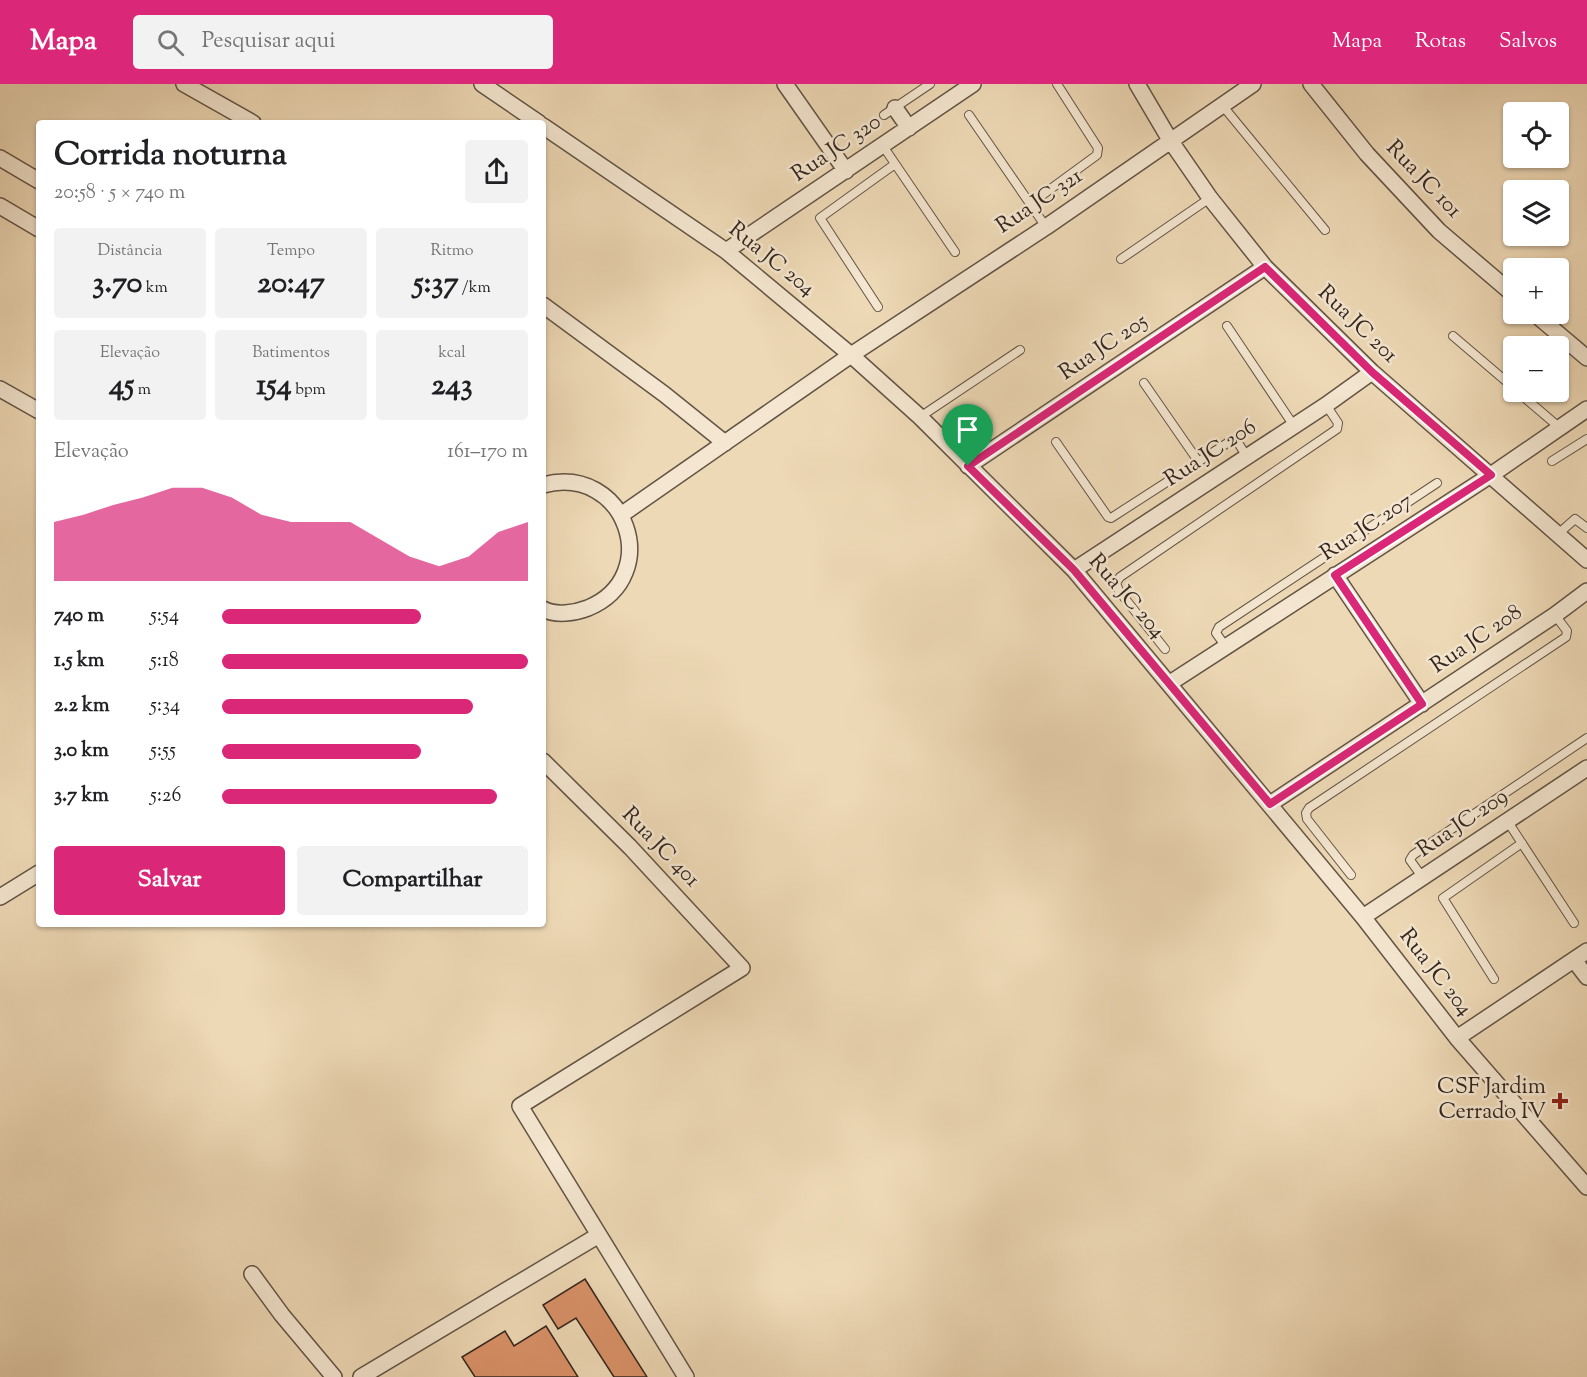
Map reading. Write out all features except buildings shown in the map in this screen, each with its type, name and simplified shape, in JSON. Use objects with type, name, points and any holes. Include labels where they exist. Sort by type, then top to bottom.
[{"type":"street","points":[[184,84],[248,120]]},
{"type":"street","points":[[482,84],[535,120]]},
{"type":"street","points":[[785,84],[846,171]]},
{"type":"street","name":"Rua JC 320","points":[[726,251],[973,84]]},
{"type":"street","name":"Rua JC 201","points":[[1137,84],[1170,140],[1210,198],[1265,267],[1372,372],[1587,560]]},
{"type":"street","name":"Rua JC 321","points":[[621,515],[851,355],[1046,228],[1253,84]]},
{"type":"street","name":"Rua JC 101","points":[[1311,84],[1367,154],[1439,231],[1503,286]]},
{"type":"street","points":[[890,112],[909,128]]},
{"type":"street","name":"Rua JC 204","points":[[546,128],[726,251],[851,355],[920,417],[1074,570],[1364,917],[1457,1038],[1584,1180]]},
{"type":"street","points":[[0,158],[36,179]]},
{"type":"street","points":[[0,206],[36,228]]},
{"type":"street","name":"Rua JC 205","points":[[968,466],[1265,267]]},
{"type":"street","points":[[546,306],[725,442]]},
{"type":"street","points":[[1547,324],[1587,358]]},
{"type":"street","name":"Rua JC 206","points":[[1074,570],[1326,405],[1372,372]]},
{"type":"street","points":[[0,389],[36,409]]},
{"type":"street","name":"Rua JC 207","points":[[1170,683],[1491,475],[1587,409]]},
{"type":"street","points":[[546,484],[559,481],[585,484],[607,497],[621,515],[630,542],[627,568],[617,587],[602,602],[576,613],[546,611]]},
{"type":"street","points":[[1335,575],[1422,704]]},
{"type":"street","name":"Rua JC 208","points":[[1270,804],[1555,615],[1587,591]]},
{"type":"street","name":"Rua JC 401","points":[[546,764],[630,847],[741,968],[520,1106],[599,1235]]},
{"type":"street","name":"Rua JC 209","points":[[1364,917],[1587,768]]},
{"type":"street","points":[[0,897],[36,875]]},
{"type":"street","points":[[1457,1038],[1587,951]]},
{"type":"street","points":[[1574,960],[1587,977]]},
{"type":"street","points":[[361,1377],[599,1235],[686,1377]]},
{"type":"street","points":[[252,1274],[282,1315],[334,1377]]},
{"type":"lane","points":[[890,112],[930,84]]},
{"type":"lane","points":[[1030,204],[1099,152],[1057,84]]},
{"type":"lane","points":[[1222,105],[1325,230]]},
{"type":"lane","points":[[969,116],[1046,228]]},
{"type":"lane","points":[[883,146],[955,252]]},
{"type":"lane","points":[[878,307],[820,218],[895,164]]},
{"type":"lane","points":[[1121,259],[1210,198]]},
{"type":"lane","points":[[1227,326],[1294,426]]},
{"type":"lane","points":[[1453,336],[1503,379]]},
{"type":"lane","points":[[920,417],[1020,350]]},
{"type":"lane","points":[[1144,383],[1198,461]]},
{"type":"lane","points":[[1530,402],[1560,428]]},
{"type":"lane","points":[[1165,649],[1119,591],[1116,583],[1120,577],[1337,429],[1338,423],[1326,405]]},
{"type":"lane","points":[[1552,461],[1587,439]]},
{"type":"lane","points":[[1056,442],[1108,517],[1111,518],[1198,461],[1235,440],[1247,457]]},
{"type":"lane","points":[[1226,646],[1216,633],[1219,627],[1437,483]]},
{"type":"lane","points":[[1558,534],[1575,519],[1587,528]]},
{"type":"lane","points":[[1351,875],[1308,819],[1306,813],[1309,808],[1566,637],[1567,631],[1555,615]]},
{"type":"lane","points":[[1423,878],[1410,860],[1413,855],[1587,738]]},
{"type":"lane","points":[[1508,822],[1574,923]]},
{"type":"lane","points":[[1494,979],[1443,898],[1522,843]]},
{"type":"place","name":"CSF Jardim Cerrado IV","points":[[1560,1101]]},
{"type":"route","points":[[1265,267],[1372,372],[1491,475],[1335,575],[1422,704],[1270,804],[1074,570],[968,466],[1265,267]]}]
